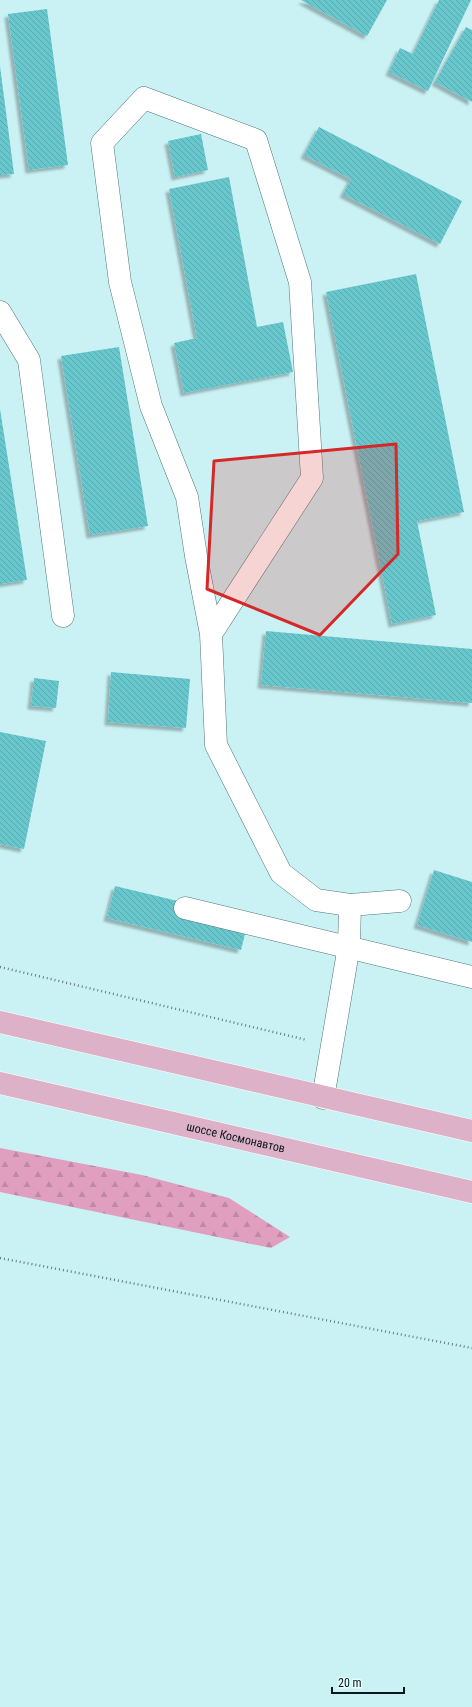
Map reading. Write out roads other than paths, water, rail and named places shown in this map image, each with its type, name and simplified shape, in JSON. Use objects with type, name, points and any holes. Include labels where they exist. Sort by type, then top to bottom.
[{"type":"main road","points":[[0,1022],[323,1098],[472,1131]]},
{"type":"main road","name":"шоссе Космонавтов","points":[[0,1083],[472,1192]]},
{"type":"street","points":[[211,634],[312,478],[300,282],[256,140],[144,98],[102,143],[120,282],[151,406],[187,497],[196,556],[211,634],[216,745],[281,873],[316,900],[350,905],[400,901]]},
{"type":"street","points":[[0,312],[29,360],[63,616]]},
{"type":"street","points":[[323,1098],[349,946],[350,905]]},
{"type":"street","points":[[185,908],[349,946],[472,977]]}]
